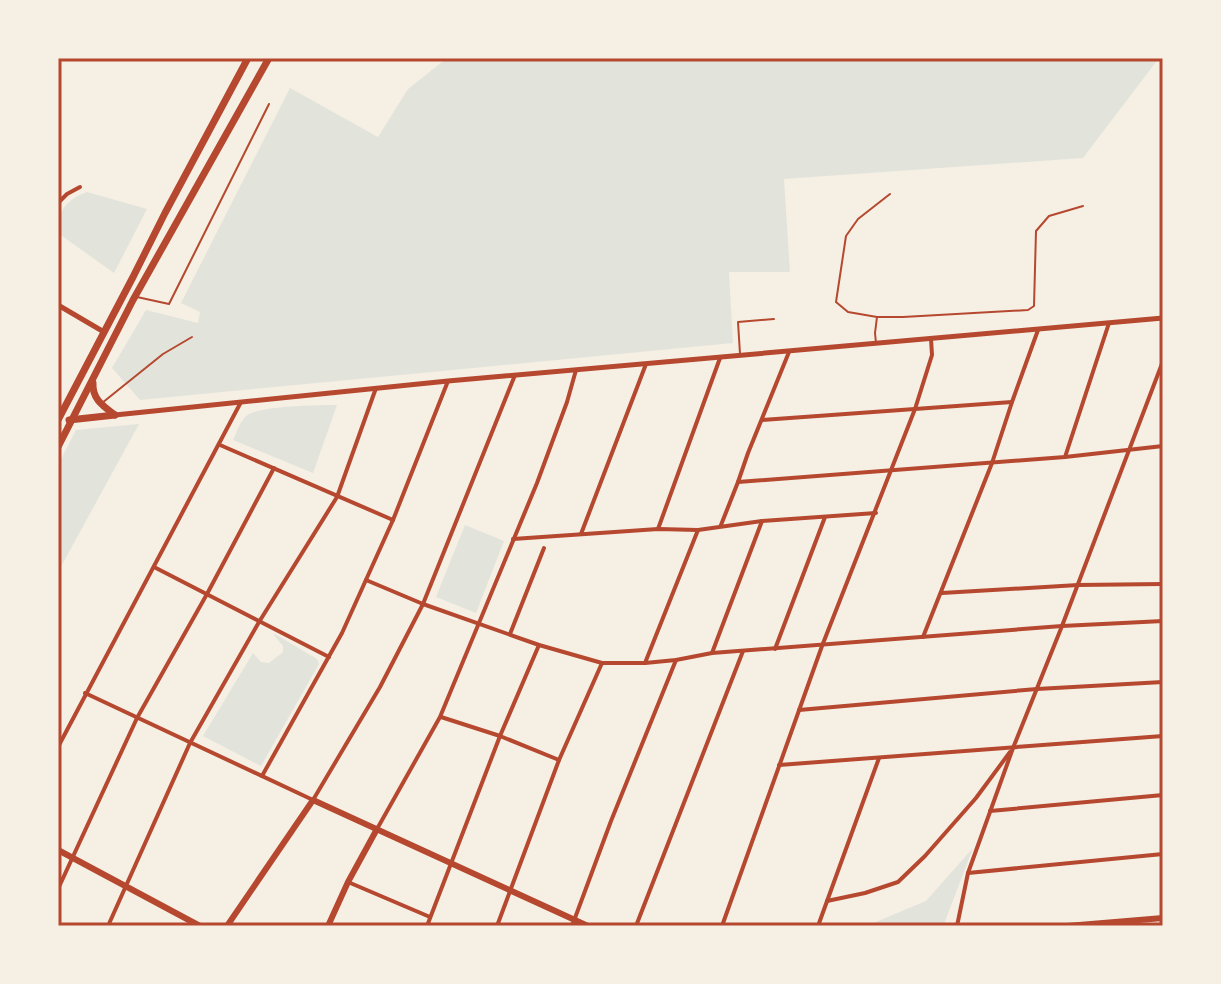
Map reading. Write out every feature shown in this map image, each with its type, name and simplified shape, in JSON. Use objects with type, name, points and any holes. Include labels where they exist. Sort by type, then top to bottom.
[{"type":"main road","points":[[58,420],[248,58]]},
{"type":"main road","points":[[58,447],[136,296],[269,58]]},
{"type":"main road","points":[[94,377],[93,391],[101,404],[115,415]]},
{"type":"main road","points":[[58,420],[115,415]]},
{"type":"main road","points":[[227,926],[313,800],[511,891],[573,923],[588,926]]},
{"type":"main road","points":[[328,926],[377,829]]},
{"type":"main road","points":[[58,850],[191,924],[200,926]]},
{"type":"main road","points":[[1067,926],[1163,918]]},
{"type":"street","points":[[58,203],[80,187]]},
{"type":"street","points":[[58,305],[104,332]]},
{"type":"street","points":[[115,415],[448,381],[1163,318]]},
{"type":"street","points":[[1065,457],[1109,323]]},
{"type":"street","points":[[923,637],[992,463],[1038,330]]},
{"type":"street","points":[[722,926],[822,646],[915,409],[932,355],[931,339]]},
{"type":"street","points":[[721,525],[789,352]]},
{"type":"street","points":[[658,529],[720,358]]},
{"type":"street","points":[[957,926],[968,873],[990,811],[1163,361]]},
{"type":"street","points":[[581,534],[646,364]]},
{"type":"street","points":[[377,829],[440,717],[537,483],[576,370]]},
{"type":"street","points":[[85,693],[313,800],[380,687],[423,604],[515,375]]},
{"type":"street","points":[[262,776],[330,657],[393,520],[448,381]]},
{"type":"street","points":[[108,926],[190,743],[259,622],[337,497],[376,388]]},
{"type":"street","points":[[58,747],[241,402]]},
{"type":"street","points":[[762,420],[1012,402]]},
{"type":"street","points":[[220,445],[393,520]]},
{"type":"street","points":[[738,482],[1162,447]]},
{"type":"street","points":[[58,889],[137,718],[274,468]]},
{"type":"street","points":[[513,539],[658,529],[698,530],[762,521],[876,513]]},
{"type":"street","points":[[775,649],[825,517]]},
{"type":"street","points":[[712,653],[762,521]]},
{"type":"street","points":[[645,663],[698,530]]},
{"type":"street","points":[[510,634],[544,548]]},
{"type":"street","points":[[154,567],[330,657]]},
{"type":"street","points":[[366,580],[423,604],[539,645],[602,663],[645,663],[712,653],[1163,621]]},
{"type":"street","points":[[941,593],[1078,585],[1163,584]]},
{"type":"street","points":[[427,926],[500,736],[539,645]]},
{"type":"street","points":[[636,926],[743,651]]},
{"type":"street","points":[[573,923],[676,660]]},
{"type":"street","points":[[497,926],[559,760],[602,663]]},
{"type":"street","points":[[799,710],[1037,689],[1163,682]]},
{"type":"street","points":[[440,717],[500,736],[559,760]]},
{"type":"street","points":[[779,765],[1163,736]]},
{"type":"street","points":[[827,901],[898,882],[976,798],[1013,748]]},
{"type":"street","points":[[818,926],[879,758]]},
{"type":"street","points":[[990,811],[1163,795]]},
{"type":"street","points":[[968,873],[1163,854]]},
{"type":"street","points":[[348,882],[430,917]]},
{"type":"lane","points":[[136,296],[169,304],[269,104]]},
{"type":"lane","points":[[890,194],[858,219],[846,236],[836,302],[848,312],[903,317],[1028,310],[1034,306],[1036,231],[1049,216],[1083,206]]},
{"type":"lane","points":[[876,344],[877,317]]},
{"type":"lane","points":[[741,355],[738,322],[774,319]]},
{"type":"lane","points":[[101,404],[163,354],[192,337]]},
{"type":"shaded area","points":[[447,58],[1159,58],[1083,158],[784,179],[790,272],[729,272],[733,343],[140,400],[112,368],[146,310],[198,323],[200,312],[181,303],[290,88],[378,137],[408,89]]},
{"type":"shaded area","points":[[87,192],[147,209],[114,273],[58,233],[65,207]]},
{"type":"shaded area","points":[[337,405],[313,473],[233,440],[244,419],[256,411]]},
{"type":"shaded area","points":[[139,424],[58,572],[58,465],[76,430]]},
{"type":"shaded area","points":[[465,525],[504,541],[476,613],[436,597]]},
{"type":"shaded area","points":[[275,634],[317,659],[319,664],[261,766],[203,736],[253,653],[261,662],[269,663],[283,652],[283,646]]},
{"type":"shaded area","points":[[973,848],[944,924],[866,926],[926,901]]}]
